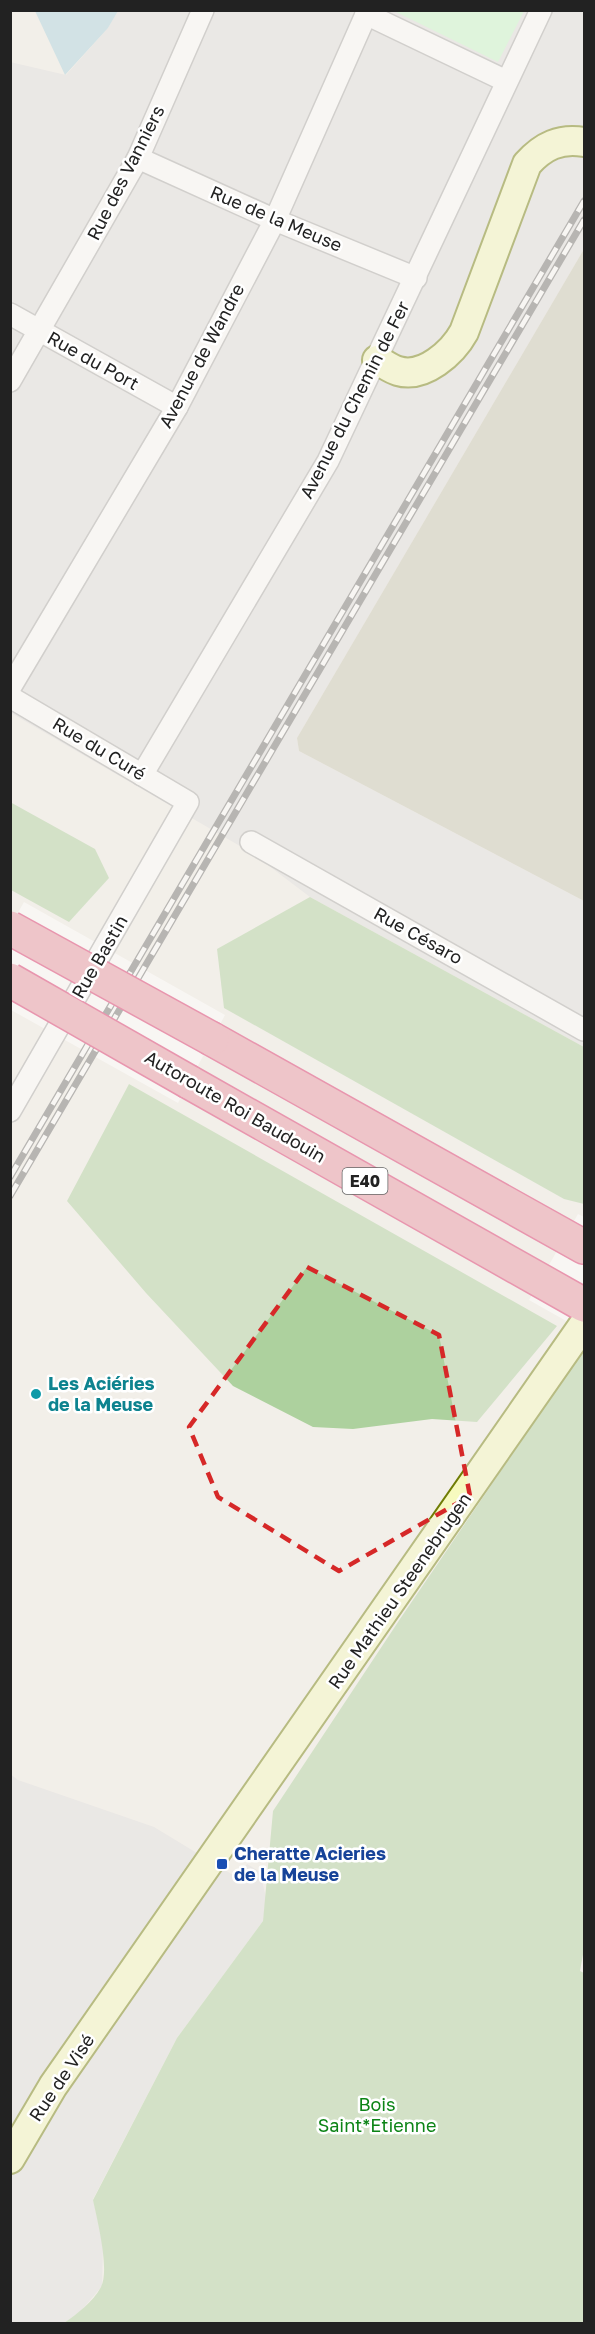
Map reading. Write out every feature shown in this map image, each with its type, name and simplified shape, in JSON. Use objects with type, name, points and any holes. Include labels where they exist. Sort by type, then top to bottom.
[{"type":"highway","name":"E40","points":[[10,928],[575,1242]]},
{"type":"highway","name":"Autoroute Roi Baudouin","points":[[10,980],[585,1305]]},
{"type":"street","name":"Rue des Vanniers","points":[[10,381],[138,158],[203,10]]},
{"type":"street","name":"Avenue du Chemin de Fer","points":[[142,775],[328,461],[541,10]]},
{"type":"street","points":[[367,12],[506,81]]},
{"type":"street","name":"Avenue de Wandre","points":[[10,688],[177,407],[275,220],[367,12]]},
{"type":"street","points":[[377,360],[399,372],[413,371],[448,354],[464,332],[527,164],[539,151],[556,143],[570,140],[585,142]]},
{"type":"street","name":"Rue de la Meuse","points":[[138,158],[275,220],[416,278]]},
{"type":"street","name":"Rue du Port","points":[[10,314],[177,407]]},
{"type":"street","name":"Rue du Curé","points":[[10,697],[188,802]]},
{"type":"street","name":"Rue Bastin","points":[[10,1111],[188,802]]},
{"type":"street","name":"Rue Césaro","points":[[251,842],[585,1030]]},
{"type":"street","name":"Rue Mathieu Steenebrugen","points":[[115,1998],[585,1324]]},
{"type":"street","name":"Rue de Visé","points":[[10,2158],[53,2086],[115,1998]]},
{"type":"highlighted area","points":[[307,1267],[439,1335],[470,1496],[339,1571],[218,1497],[189,1427]]},
{"type":"shaded area","points":[[118,11],[584,11],[584,249],[297,738],[299,751],[584,901],[584,1047],[310,897],[252,853],[11,713],[10,62],[66,75],[108,28]]},
{"type":"shaded area","points":[[584,249],[584,901],[299,751],[297,738]]},
{"type":"shaded area","points":[[10,1774],[18,1780],[154,1827],[238,1878],[247,1864],[260,1872],[266,1898],[263,1921],[177,2038],[93,2199],[103,2245],[102,2286],[81,2311],[64,2323],[11,2323]]},
{"type":"green space","points":[[394,11],[524,11],[498,62]]},
{"type":"green space","points":[[10,802],[95,849],[109,878],[69,922],[11,890]]},
{"type":"green space","points":[[310,897],[584,1047],[584,1204],[564,1199],[224,1008],[217,949]]},
{"type":"green space","points":[[129,1084],[557,1326],[477,1422],[432,1419],[353,1429],[313,1427],[233,1386],[146,1293],[67,1201]]},
{"type":"green space","name":"Bois Saint*Etienne","points":[[584,1349],[584,1949],[580,1971],[584,1973],[584,2323],[64,2323],[94,2298],[103,2279],[102,2244],[93,2200],[177,2038],[263,1921],[273,1811],[400,1619]]},
{"type":"water","points":[[35,11],[118,11],[108,28],[65,75]]},
{"type":"pier","points":[[24,902],[225,1015],[178,1103],[11,1010],[11,925]]},
{"type":"pier","points":[[578,1214],[584,1217],[584,1331],[529,1300]]},
{"type":"railway","points":[[10,1177],[584,201]]},
{"type":"railway","points":[[10,1196],[584,220]]},
{"type":"place","name":"Les Aciéries de la Meuse","points":[[36,1394]]},
{"type":"place","name":"Cheratte Acieries de la Meuse","points":[[222,1864]]}]
